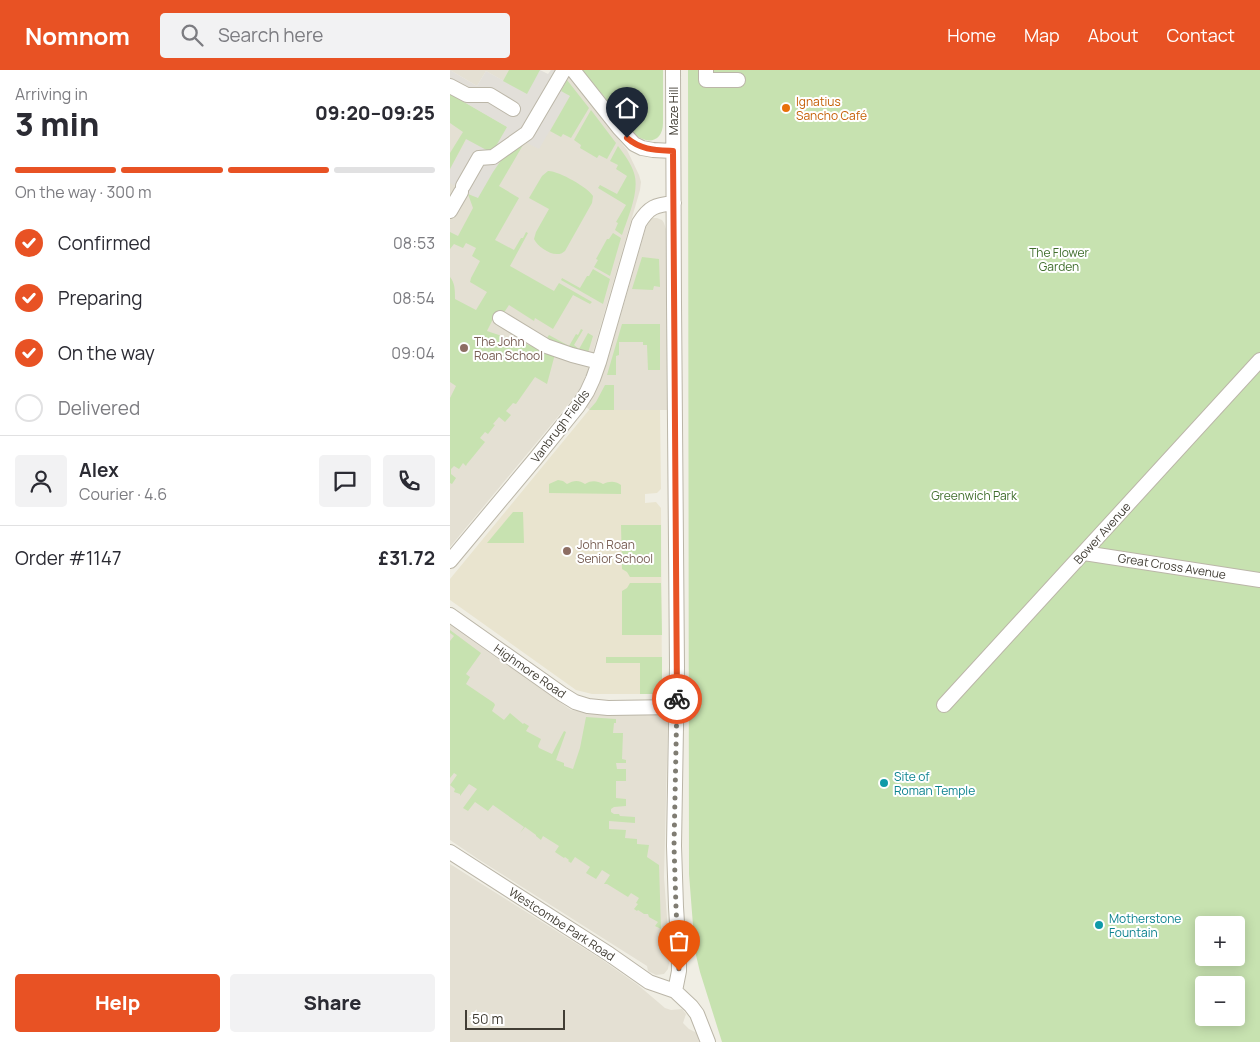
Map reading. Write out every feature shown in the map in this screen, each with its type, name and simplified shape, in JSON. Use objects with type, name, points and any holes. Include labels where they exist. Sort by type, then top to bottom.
[{"type":"street","points":[[450,211],[479,158],[492,157],[526,132],[564,70]]},
{"type":"street","points":[[573,70],[634,144],[652,150],[673,151]]},
{"type":"street","name":"Maze Hill","points":[[673,70],[673,151],[681,164],[681,190],[674,203],[677,707],[674,846],[679,971],[675,991]]},
{"type":"street","points":[[706,70],[706,80],[730,83]]},
{"type":"street","points":[[450,86],[466,95],[490,95],[513,109]]},
{"type":"street","name":"Vanbrugh Fields","points":[[450,560],[536,458],[587,392],[599,362],[639,223],[644,214],[651,208],[660,204],[674,203]]},
{"type":"street","points":[[500,318],[546,346],[599,362]]},
{"type":"street","name":"Bower Avenue","points":[[944,705],[1260,360]]},
{"type":"street","name":"Great Cross Avenue","points":[[1084,553],[1260,580]]},
{"type":"street","name":"Highmore Road","points":[[450,615],[575,702],[588,706],[608,708],[677,707]]},
{"type":"street","name":"Westcombe Park Road","points":[[450,852],[609,954],[649,982],[675,991]]},
{"type":"street","points":[[675,991],[697,1014],[708,1042]]},
{"type":"shaded area","points":[[450,70],[540,70],[527,94],[486,71],[477,86]]},
{"type":"shaded area","points":[[450,70],[477,86],[486,71],[526,93],[540,70],[548,74],[551,70],[564,70],[570,77],[565,77],[567,80],[561,90],[570,96],[539,149],[523,141],[502,159],[478,199],[450,183],[450,169],[467,139],[507,127],[450,94]]},
{"type":"shaded area","points":[[567,76],[570,77],[627,150],[639,175],[641,182],[640,190],[587,373],[581,387],[450,547],[450,94],[507,127],[493,152],[570,96],[561,91]]},
{"type":"shaded area","points":[[653,218],[662,220],[666,229],[667,410],[590,410],[586,407],[597,387],[608,359],[647,224]]},
{"type":"shaded area","name":"John Roan Senior School","points":[[589,410],[660,410],[661,489],[657,493],[645,494],[645,503],[656,502],[661,508],[662,694],[592,694],[576,690],[450,600],[450,579]]},
{"type":"shaded area","points":[[450,625],[571,710],[609,715],[659,713],[667,715],[664,877],[670,958],[668,969],[664,974],[656,975],[648,971],[647,966],[450,840]]},
{"type":"shaded area","points":[[450,864],[601,959],[638,985],[665,1008],[671,1010],[682,1009],[686,1014],[683,1023],[697,1033],[699,1042],[450,1042]]},
{"type":"green space","points":[[509,70],[540,70],[527,94],[503,81]]},
{"type":"green space","points":[[582,70],[663,70],[663,123],[658,137],[647,140],[637,136]]},
{"type":"green space","name":"Greenwich Park","points":[[688,70],[1260,70],[1260,1042],[722,1042],[695,951],[689,874]]},
{"type":"green space","points":[[567,80],[589,108],[571,138],[563,134],[561,137],[550,131],[570,96],[561,91]]},
{"type":"green space","points":[[450,94],[507,127],[492,153],[466,139],[450,169],[450,153],[463,132],[450,123]]},
{"type":"green space","points":[[591,110],[616,143],[607,159],[599,155],[597,158],[580,148],[581,145],[574,140]]},
{"type":"green space","points":[[523,142],[499,186],[519,198],[495,240],[514,250],[521,238],[523,238],[526,232],[528,233],[510,266],[554,291],[559,283],[592,302],[590,304],[573,295],[553,329],[535,318],[534,321],[509,305],[503,314],[497,311],[487,331],[555,354],[547,384],[535,377],[516,404],[513,403],[506,411],[511,415],[505,422],[499,417],[488,434],[485,432],[480,438],[485,442],[466,466],[463,463],[459,469],[454,466],[451,469],[451,474],[456,478],[452,484],[450,483],[450,398],[456,386],[450,382],[450,277],[454,284],[455,299],[476,310],[487,292],[470,282],[480,261],[472,256],[476,248],[466,243],[463,248],[454,244],[450,249],[450,232],[458,236],[473,208],[468,194],[478,198],[502,159]]},
{"type":"green space","points":[[618,146],[634,173],[636,188],[622,235],[615,230],[618,223],[616,222],[626,205],[598,188],[600,185],[617,194],[627,176],[616,169],[618,165],[610,161]]},
{"type":"green space","points":[[548,171],[558,173],[572,180],[593,196],[592,203],[565,251],[560,254],[544,250],[534,239],[549,209],[529,198],[542,176]]},
{"type":"green space","points":[[613,233],[621,238],[610,276],[594,267],[598,260],[596,259],[607,239]]},
{"type":"green space","points":[[642,257],[659,259],[660,287],[654,286],[653,290],[632,289]]},
{"type":"green space","points":[[593,269],[610,279],[603,304],[561,280],[562,278],[580,288]]},
{"type":"green space","points":[[622,324],[660,324],[660,370],[648,370],[647,345],[643,345],[643,342],[619,342],[619,355],[616,356],[616,375],[607,375]]},
{"type":"green space","points":[[581,329],[583,330],[574,345],[579,349],[588,333],[593,336],[587,356],[545,341],[549,335],[569,346]]},
{"type":"green space","points":[[605,385],[614,385],[614,410],[589,410],[596,402]]},
{"type":"green space","points":[[558,480],[567,484],[576,481],[585,484],[592,481],[603,484],[615,482],[621,485],[621,494],[549,493],[549,484]]},
{"type":"green space","points":[[513,512],[523,512],[524,543],[487,543]]},
{"type":"green space","points":[[621,525],[661,525],[661,577],[630,577],[622,569]]},
{"type":"green space","points":[[630,583],[661,583],[662,635],[622,635],[622,591]]},
{"type":"green space","points":[[450,630],[481,653],[466,674],[470,677],[466,684],[494,703],[492,711],[504,720],[510,713],[523,724],[529,726],[526,731],[541,739],[539,748],[552,754],[564,731],[566,732],[556,760],[564,763],[564,766],[573,769],[580,748],[586,717],[616,719],[613,733],[623,733],[622,759],[626,760],[626,763],[616,763],[617,769],[626,769],[626,781],[616,781],[616,798],[626,799],[626,806],[614,807],[611,809],[611,812],[620,816],[635,817],[635,823],[609,821],[609,829],[626,830],[625,838],[637,839],[637,844],[649,845],[647,857],[659,865],[661,929],[655,926],[658,922],[649,917],[648,914],[634,909],[638,904],[636,903],[639,898],[631,893],[628,897],[604,884],[610,875],[602,870],[596,879],[586,873],[590,867],[575,857],[571,863],[565,857],[555,852],[559,846],[543,836],[541,840],[525,827],[520,833],[524,827],[493,805],[488,811],[475,802],[468,811],[463,808],[477,789],[469,784],[460,796],[460,794],[454,792],[455,789],[450,785],[457,775],[454,773],[450,778],[450,641],[454,636],[450,633]]},
{"type":"green space","points":[[606,657],[662,657],[662,694],[640,694],[640,663],[606,663]]},
{"type":"way so far","points":[[677,699],[674,846],[679,971]]},
{"type":"place","name":"Ignatius Sancho Café","points":[[786,108]]},
{"type":"place","name":"The John Roan School","points":[[464,348]]},
{"type":"place","name":"John Roan Senior School","points":[[567,551]]},
{"type":"place","name":"Site of Roman Temple","points":[[884,783]]},
{"type":"place","name":"Motherstone Fountain","points":[[1099,925]]},
{"type":"route","points":[[627,138],[642,148],[673,151],[677,699]]},
{"type":"park label","name":"The Flower Garden","points":[[1059,259]]}]
